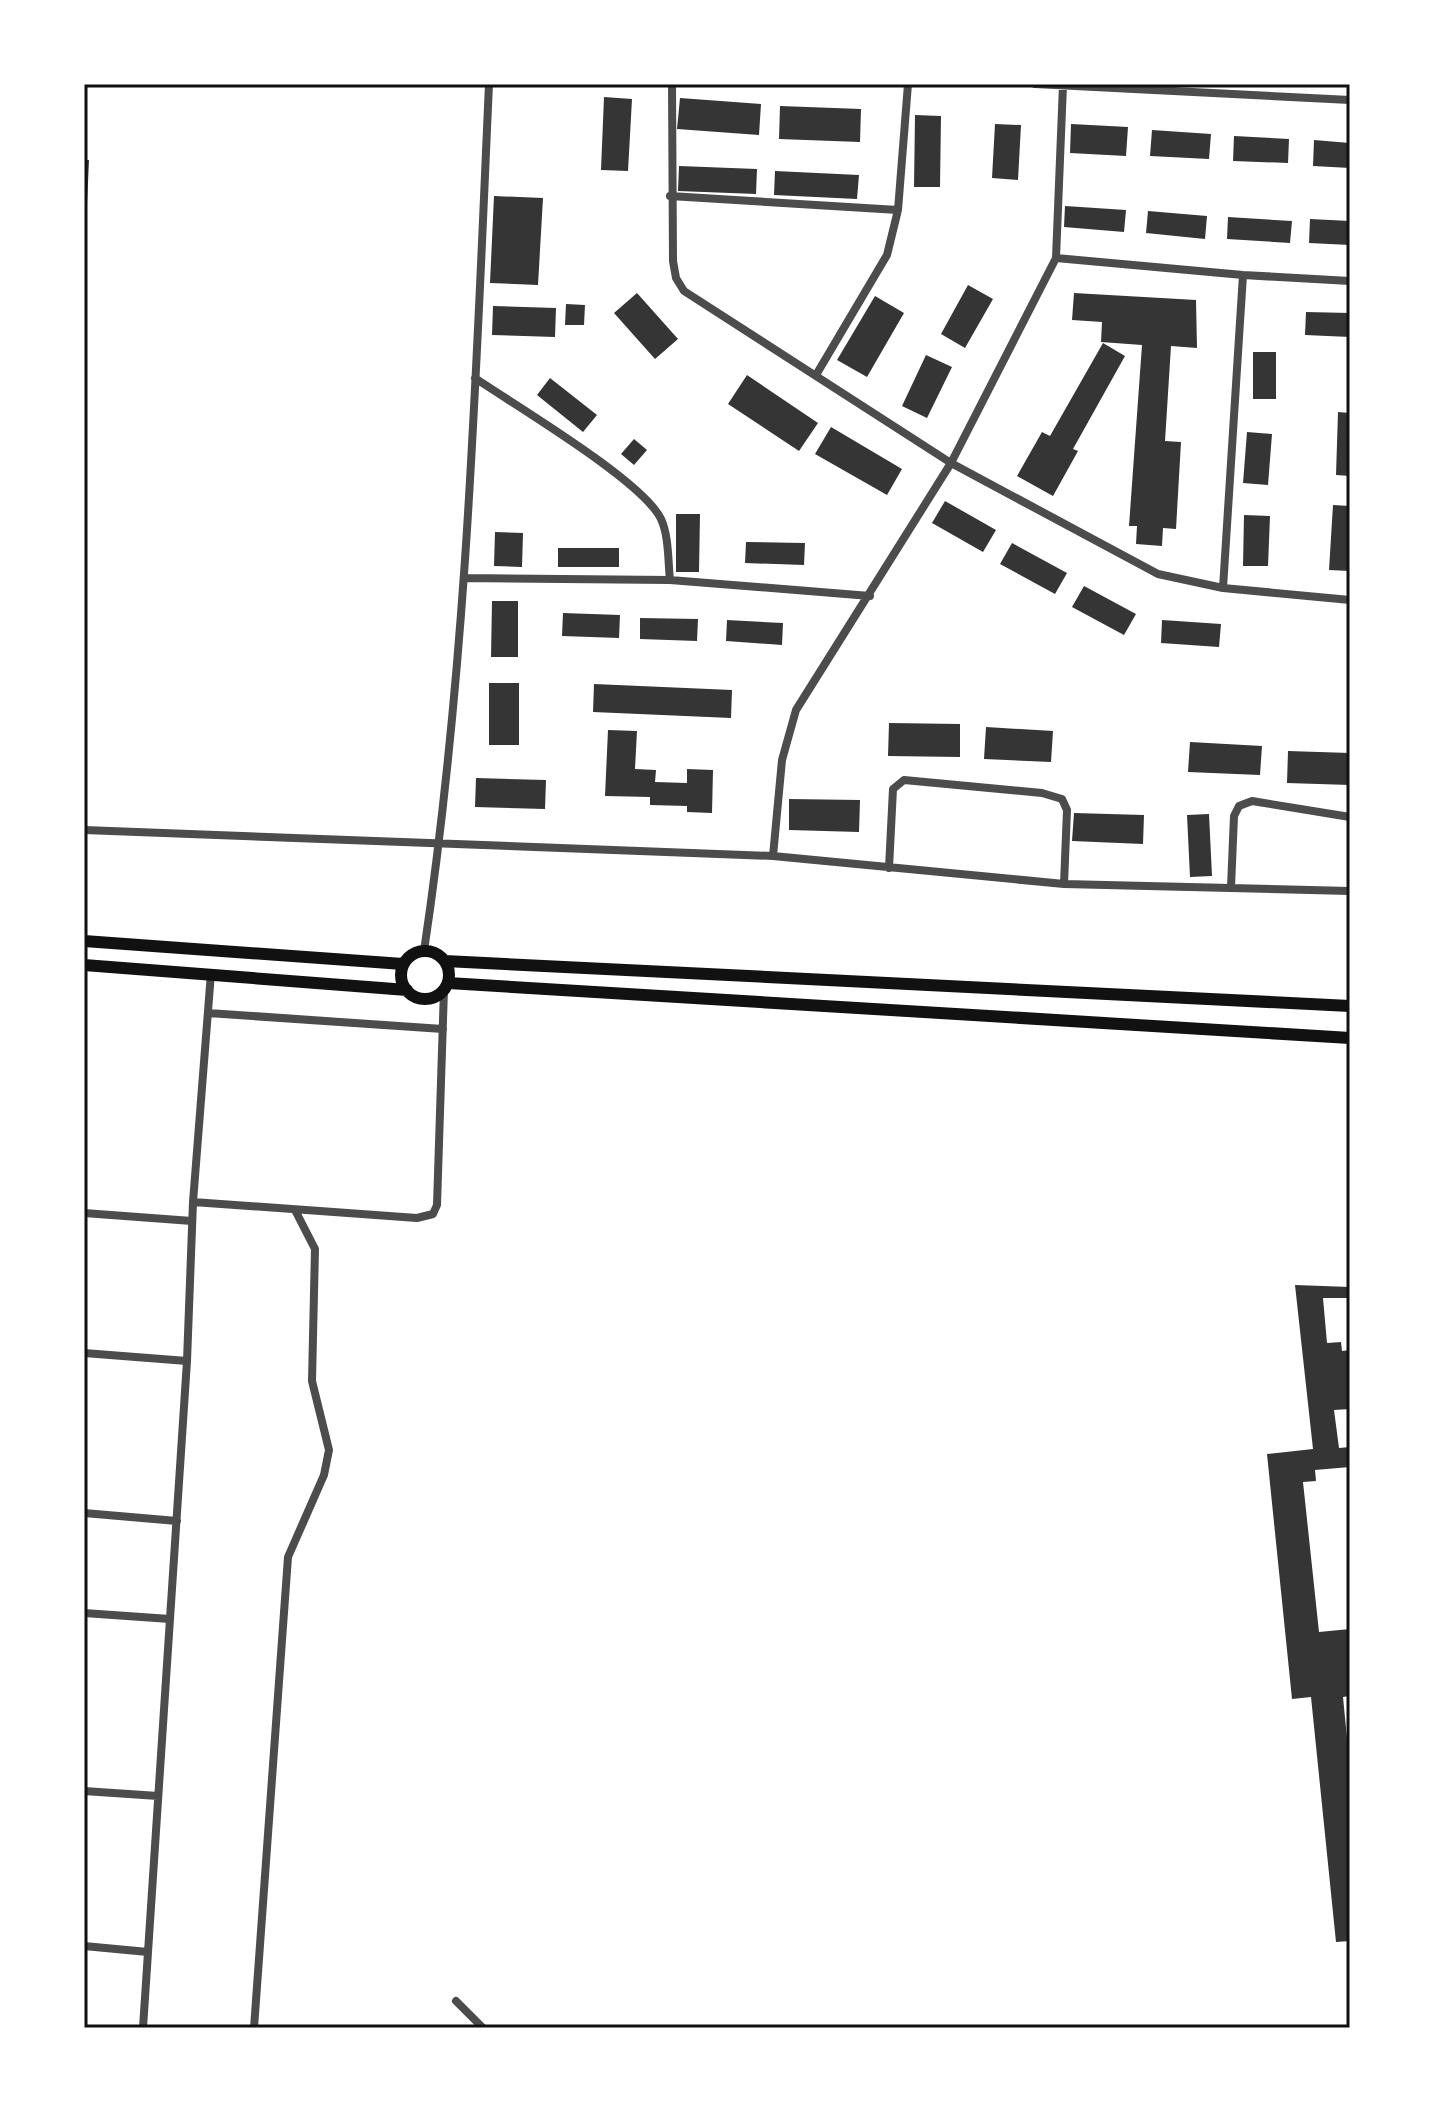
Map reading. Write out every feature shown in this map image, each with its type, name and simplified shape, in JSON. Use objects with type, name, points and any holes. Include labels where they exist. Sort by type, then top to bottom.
[{"type":"main road","points":[[84,941],[403,964]]},
{"type":"main road","points":[[407,990],[401,978],[403,964],[412,954],[424,951],[445,961],[1350,1006]]},
{"type":"main road","points":[[445,961],[446,986]]},
{"type":"main road","points":[[84,965],[407,990],[426,999],[446,986],[1350,1038]]},
{"type":"street","points":[[424,951],[440,842],[464,578],[489,84]]},
{"type":"street","points":[[672,84],[670,196],[673,261],[676,278],[684,291],[951,463],[1158,574],[1223,588],[1350,600]]},
{"type":"street","points":[[816,375],[878,276],[887,255],[898,210],[908,84]]},
{"type":"street","points":[[1035,84],[1173,88],[1350,100]]},
{"type":"street","points":[[773,856],[782,760],[796,710],[951,463],[1056,258],[1063,85]]},
{"type":"street","points":[[670,196],[898,210]]},
{"type":"street","points":[[1056,258],[1350,281]]},
{"type":"street","points":[[1223,588],[1243,275]]},
{"type":"street","points":[[475,378],[617,474],[651,503],[663,522],[670,580]]},
{"type":"street","points":[[464,578],[670,580],[870,596]]},
{"type":"street","points":[[889,868],[893,789],[904,780],[1042,793],[1062,799],[1067,810],[1064,884]]},
{"type":"street","points":[[1231,887],[1234,816],[1239,806],[1252,801],[1350,817]]},
{"type":"street","points":[[84,830],[773,856],[1064,884],[1350,891]]},
{"type":"street","points":[[143,2028],[187,1361],[193,1202],[211,973]]},
{"type":"street","points":[[193,1202],[417,1218],[433,1214],[437,1205],[446,986]]},
{"type":"street","points":[[208,1013],[443,1029]]},
{"type":"street","points":[[254,2028],[288,1557],[324,1475],[329,1450],[312,1381],[315,1249],[295,1210]]},
{"type":"street","points":[[84,1213],[192,1221]]},
{"type":"street","points":[[84,1353],[187,1361]]},
{"type":"street","points":[[84,1513],[177,1521]]},
{"type":"street","points":[[84,1613],[170,1619]]},
{"type":"street","points":[[84,1791],[158,1796]]},
{"type":"street","points":[[84,1946],[148,1952]]},
{"type":"street","points":[[456,2001],[483,2028]]},
{"type":"building","points":[[604,97],[632,99],[628,171],[601,170]]},
{"type":"building","points":[[680,98],[761,104],[759,135],[677,129]]},
{"type":"building","points":[[780,106],[861,109],[860,142],[779,139]]},
{"type":"building","points":[[915,115],[941,116],[940,187],[914,187]]},
{"type":"building","points":[[995,124],[1021,125],[1018,180],[992,178]]},
{"type":"building","points":[[1071,124],[1128,127],[1126,156],[1070,153]]},
{"type":"building","points":[[1152,130],[1211,134],[1209,159],[1150,156]]},
{"type":"building","points":[[1234,136],[1289,139],[1288,163],[1233,161]]},
{"type":"building","points":[[1314,140],[1350,143],[1350,168],[1313,166]]},
{"type":"building","points":[[84,160],[89,160],[87,205],[84,205]]},
{"type":"building","points":[[679,166],[757,169],[756,194],[678,191]]},
{"type":"building","points":[[775,171],[859,175],[857,199],[774,195]]},
{"type":"building","points":[[494,196],[543,198],[538,285],[490,283]]},
{"type":"building","points":[[1065,206],[1126,210],[1124,232],[1064,227]]},
{"type":"building","points":[[1148,211],[1207,216],[1205,239],[1146,233]]},
{"type":"building","points":[[1228,217],[1292,221],[1290,243],[1227,239]]},
{"type":"building","points":[[1310,219],[1350,221],[1350,245],[1309,243]]},
{"type":"building","points":[[968,285],[993,299],[965,348],[941,334]]},
{"type":"building","points":[[637,293],[678,339],[655,359],[614,313]]},
{"type":"building","points":[[1074,293],[1196,300],[1197,348],[1171,346],[1165,441],[1181,442],[1176,529],[1163,528],[1162,546],[1136,544],[1137,526],[1129,526],[1142,345],[1101,342],[1102,322],[1072,320]]},
{"type":"building","points":[[875,296],[904,313],[867,377],[837,360]]},
{"type":"building","points":[[566,304],[585,305],[584,325],[565,325]]},
{"type":"building","points":[[493,306],[556,308],[555,337],[492,335]]},
{"type":"building","points":[[1306,312],[1350,313],[1350,337],[1305,335]]},
{"type":"building","points":[[1103,343],[1125,356],[1073,449],[1078,451],[1053,496],[1017,476],[1042,432],[1050,436]]},
{"type":"building","points":[[1253,352],[1276,352],[1276,399],[1253,399]]},
{"type":"building","points":[[926,355],[952,367],[927,418],[902,406]]},
{"type":"building","points":[[747,375],[818,423],[799,451],[728,404]]},
{"type":"building","points":[[550,378],[597,415],[583,432],[537,395]]},
{"type":"building","points":[[1338,412],[1350,413],[1350,476],[1336,475]]},
{"type":"building","points":[[831,427],[902,469],[887,495],[815,454]]},
{"type":"building","points":[[1247,432],[1272,434],[1268,485],[1243,483]]},
{"type":"building","points":[[634,439],[647,450],[634,465],[621,454]]},
{"type":"building","points":[[945,501],[996,530],[983,552],[932,523]]},
{"type":"building","points":[[1333,505],[1350,506],[1350,571],[1329,570]]},
{"type":"building","points":[[676,514],[700,514],[699,572],[676,572]]},
{"type":"building","points":[[1244,515],[1270,516],[1268,566],[1243,566]]},
{"type":"building","points":[[495,532],[523,533],[522,567],[494,566]]},
{"type":"building","points":[[746,542],[805,543],[804,565],[745,563]]},
{"type":"building","points":[[1012,543],[1067,573],[1055,594],[1000,564]]},
{"type":"building","points":[[558,548],[619,548],[619,567],[558,567]]},
{"type":"building","points":[[1084,586],[1136,614],[1124,635],[1072,607]]},
{"type":"building","points":[[492,601],[518,601],[518,657],[491,657]]},
{"type":"building","points":[[563,613],[620,615],[619,638],[562,636]]},
{"type":"building","points":[[640,618],[698,619],[697,641],[640,639]]},
{"type":"building","points":[[727,620],[783,623],[782,645],[726,641]]},
{"type":"building","points":[[1162,620],[1221,624],[1219,647],[1161,643]]},
{"type":"building","points":[[489,683],[519,683],[519,745],[489,745]]},
{"type":"building","points":[[594,684],[732,690],[731,718],[593,712]]},
{"type":"building","points":[[889,723],[960,724],[960,757],[888,756]]},
{"type":"building","points":[[986,727],[1053,731],[1051,762],[984,759]]},
{"type":"building","points":[[608,730],[637,731],[635,769],[656,770],[655,782],[687,783],[687,769],[713,770],[712,813],[687,812],[687,806],[650,805],[650,797],[605,796]]},
{"type":"building","points":[[1190,742],[1262,746],[1260,775],[1188,772]]},
{"type":"building","points":[[1288,751],[1350,753],[1350,785],[1287,783]]},
{"type":"building","points":[[476,778],[546,780],[545,809],[475,807]]},
{"type":"building","points":[[789,799],[860,800],[859,832],[789,830]]},
{"type":"building","points":[[1074,813],[1144,815],[1143,844],[1072,841]]},
{"type":"building","points":[[1209,814],[1212,876],[1190,877],[1187,815]]},
{"type":"building","points":[[1295,1285],[1350,1287],[1350,1298],[1323,1298],[1327,1343],[1341,1342],[1342,1351],[1350,1350],[1350,1409],[1334,1410],[1339,1448],[1350,1447],[1350,1467],[1315,1470],[1316,1481],[1303,1482],[1319,1632],[1350,1629],[1350,1696],[1343,1697],[1350,1769],[1350,1941],[1336,1942],[1311,1697],[1292,1699],[1267,1454],[1313,1449]]}]
